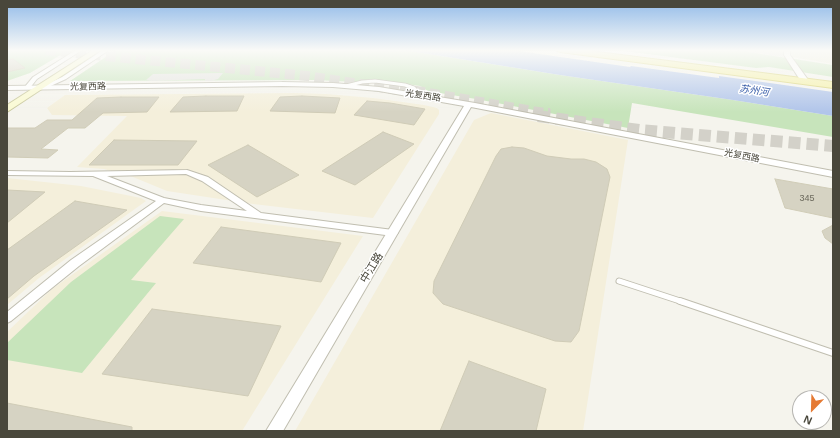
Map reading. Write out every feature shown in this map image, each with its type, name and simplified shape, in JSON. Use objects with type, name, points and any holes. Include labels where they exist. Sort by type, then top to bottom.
[{"type":"main road","points":[[7,99],[55,70]]},
{"type":"main road","points":[[7,109],[68,70]]},
{"type":"main road","points":[[737,70],[833,80]]},
{"type":"main road","points":[[748,70],[803,78],[833,86]]},
{"type":"street","points":[[27,88],[35,78],[47,70]]},
{"type":"street","points":[[42,88],[64,78],[76,70]]},
{"type":"street","points":[[798,70],[803,78]]},
{"type":"street","name":"光复西路","points":[[7,88],[282,84],[346,86],[379,89],[469,104],[833,174]]},
{"type":"street","name":"中江路","points":[[274,431],[469,104]]},
{"type":"street","points":[[7,173],[187,172],[206,179],[260,216]]},
{"type":"street","points":[[93,173],[162,200],[201,208],[393,233]]},
{"type":"street","points":[[7,318],[69,268],[162,200]]},
{"type":"lane","points":[[619,281],[833,354]]},
{"type":"shaded area","points":[[223,73],[218,79],[211,81],[205,81],[205,79],[146,80],[153,74]]},
{"type":"shaded area","points":[[296,93],[373,98],[424,105],[437,108],[439,110],[439,114],[373,218],[253,204],[167,191],[133,177],[104,169],[77,167],[127,116],[52,115],[47,108],[65,95]]},
{"type":"shaded area","points":[[491,113],[628,140],[583,431],[295,431],[474,120]]},
{"type":"shaded area","points":[[7,178],[81,186],[141,198],[146,201],[39,278],[7,305]]},
{"type":"shaded area","points":[[162,211],[363,236],[242,431],[7,431],[7,332],[52,289]]},
{"type":"green space","points":[[7,70],[34,70],[30,73],[7,81]]},
{"type":"green space","points":[[86,70],[532,70],[833,116],[833,137],[632,103],[628,128],[428,91],[420,86],[371,79],[355,82],[316,80],[70,81]]},
{"type":"green space","points":[[791,70],[833,70],[833,77]]},
{"type":"green space","points":[[160,216],[184,219],[131,280],[156,283],[82,373],[7,360],[7,343],[71,282]]},
{"type":"water","name":"苏州河","points":[[532,70],[664,70],[719,78],[719,76],[833,92],[833,116],[733,100]]},
{"type":"building","points":[[244,96],[237,111],[170,112],[183,97]]},
{"type":"building","points":[[302,96],[340,98],[335,113],[270,111],[280,97]]},
{"type":"building","points":[[159,97],[147,112],[103,113],[85,128],[68,128],[41,149],[58,150],[48,158],[7,157],[7,128],[35,128],[47,120],[72,120],[97,98]]},
{"type":"building","points":[[367,101],[425,109],[414,125],[354,115]]},
{"type":"building","points":[[383,132],[414,144],[355,185],[322,171]]},
{"type":"building","points":[[114,140],[197,141],[178,165],[89,165]]},
{"type":"building","points":[[248,145],[299,175],[257,197],[208,165]]},
{"type":"building","points":[[512,147],[524,148],[547,156],[584,159],[596,162],[607,169],[610,177],[579,331],[571,342],[555,341],[443,304],[433,293],[434,281],[496,156],[501,149]]},
{"type":"building","points":[[775,179],[833,189],[833,218],[785,208]]},
{"type":"building","points":[[7,190],[45,192],[7,223]]},
{"type":"building","points":[[75,201],[127,210],[34,276],[7,299],[7,250]]},
{"type":"building","points":[[833,225],[833,244],[825,238],[822,231]]},
{"type":"building","points":[[221,227],[341,243],[321,282],[193,263]]},
{"type":"building","points":[[152,309],[281,326],[248,396],[102,374]]},
{"type":"building","points":[[469,361],[546,389],[536,431],[440,431]]},
{"type":"building","points":[[7,403],[132,427],[132,431],[7,431]]},
{"type":"tunnel","points":[[251,70],[307,76],[405,91]]},
{"type":"tunnel","points":[[400,88],[550,114],[548,114]]},
{"type":"tunnel","points":[[538,116],[639,130],[833,146]]}]
